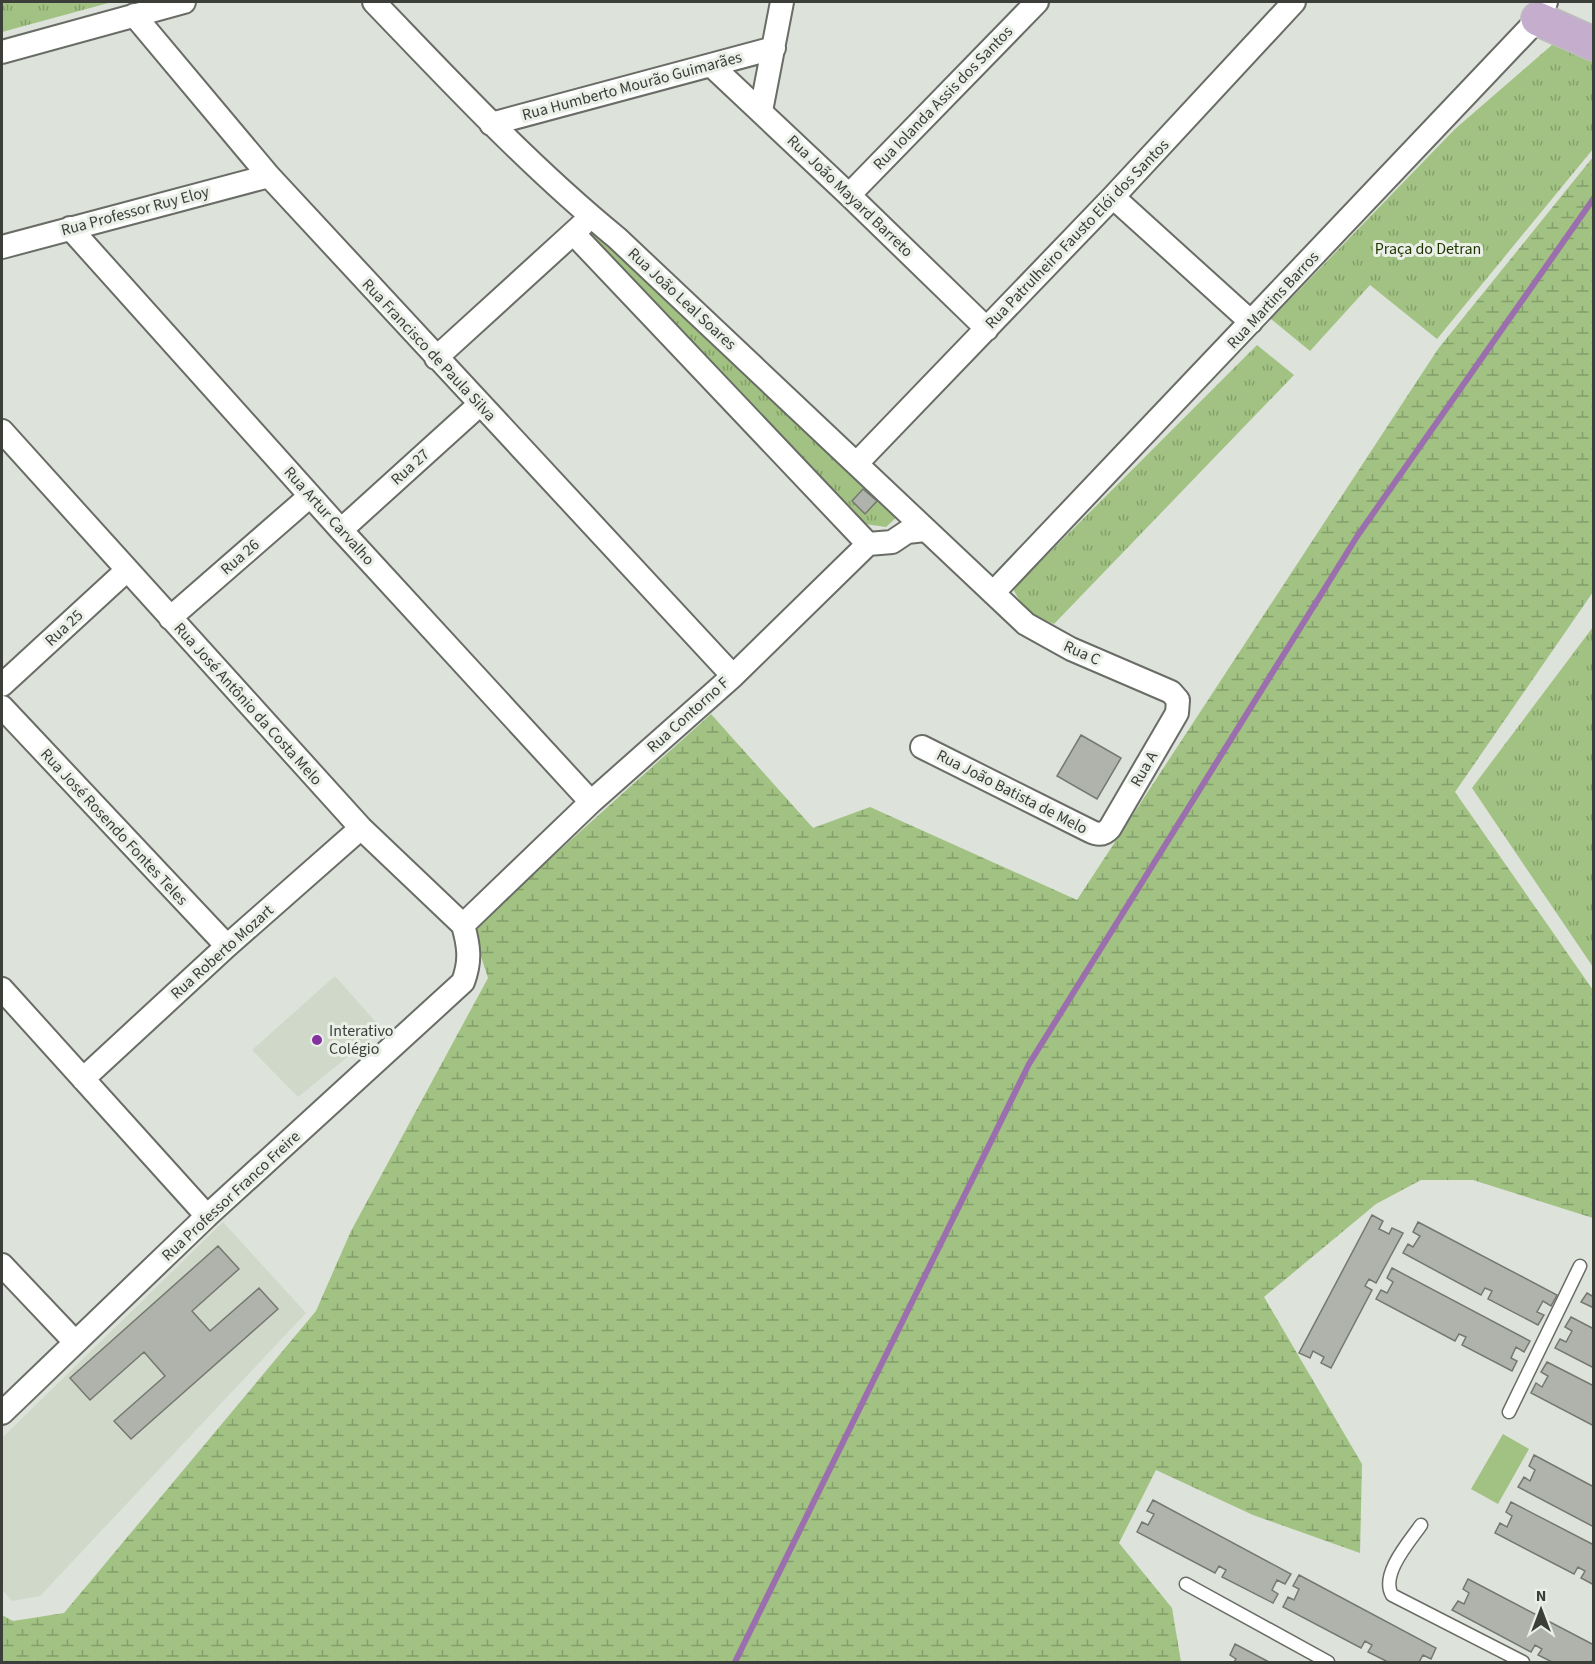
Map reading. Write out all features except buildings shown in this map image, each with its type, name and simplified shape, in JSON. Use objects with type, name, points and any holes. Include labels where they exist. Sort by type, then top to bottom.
[{"type":"main road","points":[[1542,10],[1593,44]]},
{"type":"street","points":[[2,52],[184,2]]},
{"type":"street","name":"Rua João Leal Soares","points":[[374,2],[491,124],[590,216],[626,246],[993,593]]},
{"type":"street","points":[[761,111],[782,2]]},
{"type":"street","name":"Rua Iolanda Assis dos Santos","points":[[849,195],[1037,2]]},
{"type":"street","name":"Rua Patrulheiro Fausto Elói dos Santos","points":[[857,464],[1113,198],[1294,2]]},
{"type":"street","name":"Rua Martins Barros","points":[[993,593],[1251,322],[1542,10]]},
{"type":"street","name":"Rua Francisco de Paula Silva","points":[[134,15],[269,176],[479,405],[733,676]]},
{"type":"street","name":"Rua Humberto Mourão Guimarães","points":[[491,124],[774,48]]},
{"type":"street","name":"Rua João Mayard Barreto","points":[[711,65],[987,329]]},
{"type":"street","name":"Rua Professor Ruy Eloy","points":[[2,247],[269,176]]},
{"type":"street","points":[[1113,198],[1251,322]]},
{"type":"street","points":[[436,358],[574,234],[590,216]]},
{"type":"street","name":"Rua Artur Carvalho","points":[[70,228],[310,496],[591,802]]},
{"type":"street","name":"Rua João Leal Soares","points":[[574,234],[868,544]]},
{"type":"street","name":"Rua 27","points":[[341,530],[479,405]]},
{"type":"street","name":"Rua José Antônio da Costa Melo","points":[[2,431],[361,828],[463,925]]},
{"type":"street","name":"Rua 26","points":[[170,618],[310,496]]},
{"type":"street","points":[[868,544],[892,542],[907,532],[925,530]]},
{"type":"street","name":"Rua Contorno F","points":[[463,925],[591,802],[733,676],[868,544]]},
{"type":"street","name":"Rua 25","points":[[2,685],[127,570]]},
{"type":"street","name":"Rua C","points":[[993,593],[1026,624],[1047,637],[1171,692],[1178,700]]},
{"type":"street","name":"Rua A","points":[[1102,834],[1110,828],[1177,713],[1178,700]]},
{"type":"street","name":"Rua José Rosendo Fontes Teles","points":[[2,707],[227,946]]},
{"type":"street","name":"Rua João Batista de Melo","points":[[922,747],[1090,831],[1102,834]]},
{"type":"street","name":"Rua Roberto Mozart","points":[[83,1078],[227,946],[361,828]]},
{"type":"street","name":"Rua Professor Franco Freire","points":[[2,1413],[207,1216],[463,982],[470,959],[463,925]]},
{"type":"street","points":[[2,989],[207,1216]]},
{"type":"street","points":[[2,1265],[75,1342]]},
{"type":"lane","points":[[1509,1412],[1580,1266]]},
{"type":"lane","points":[[1421,1525],[1393,1566],[1388,1587],[1392,1595],[1523,1662]]},
{"type":"lane","points":[[1186,1584],[1328,1662]]},
{"type":"shaded area","name":"Interativo Colégio","points":[[335,976],[382,1029],[298,1097],[252,1050]]},
{"type":"shaded area","points":[[223,1222],[306,1313],[40,1596],[12,1601],[2,1590],[2,1438]]},
{"type":"green space","points":[[2,2],[112,2],[2,32]]},
{"type":"green space","name":"Praça do Detran","points":[[1553,44],[1593,54],[1593,149],[1437,339],[1370,285],[1310,351],[1271,319],[1455,129]]},
{"type":"green space","points":[[1593,157],[1593,592],[1455,792],[1593,990],[1593,1218],[1473,1180],[1421,1180],[1376,1204],[1264,1297],[1362,1464],[1360,1553],[1253,1515],[1156,1470],[1119,1543],[1172,1608],[1181,1662],[2,1662],[2,1615],[13,1621],[64,1613],[316,1311],[351,1231],[488,978],[472,929],[711,714],[813,828],[870,807],[1077,900],[1438,349]]},
{"type":"green space","points":[[597,227],[900,514],[886,527],[858,523],[589,239]]},
{"type":"green space","points":[[1257,345],[1294,375],[1054,624],[1026,612],[1013,589]]},
{"type":"green space","points":[[1593,627],[1593,967],[1472,788]]},
{"type":"green space","points":[[1503,1434],[1529,1449],[1498,1504],[1471,1489]]},
{"type":"waterway","points":[[735,1662],[1029,1064],[1358,535],[1594,198]]},
{"type":"place","name":"Interativo Colégio","points":[[317,1040]]}]
